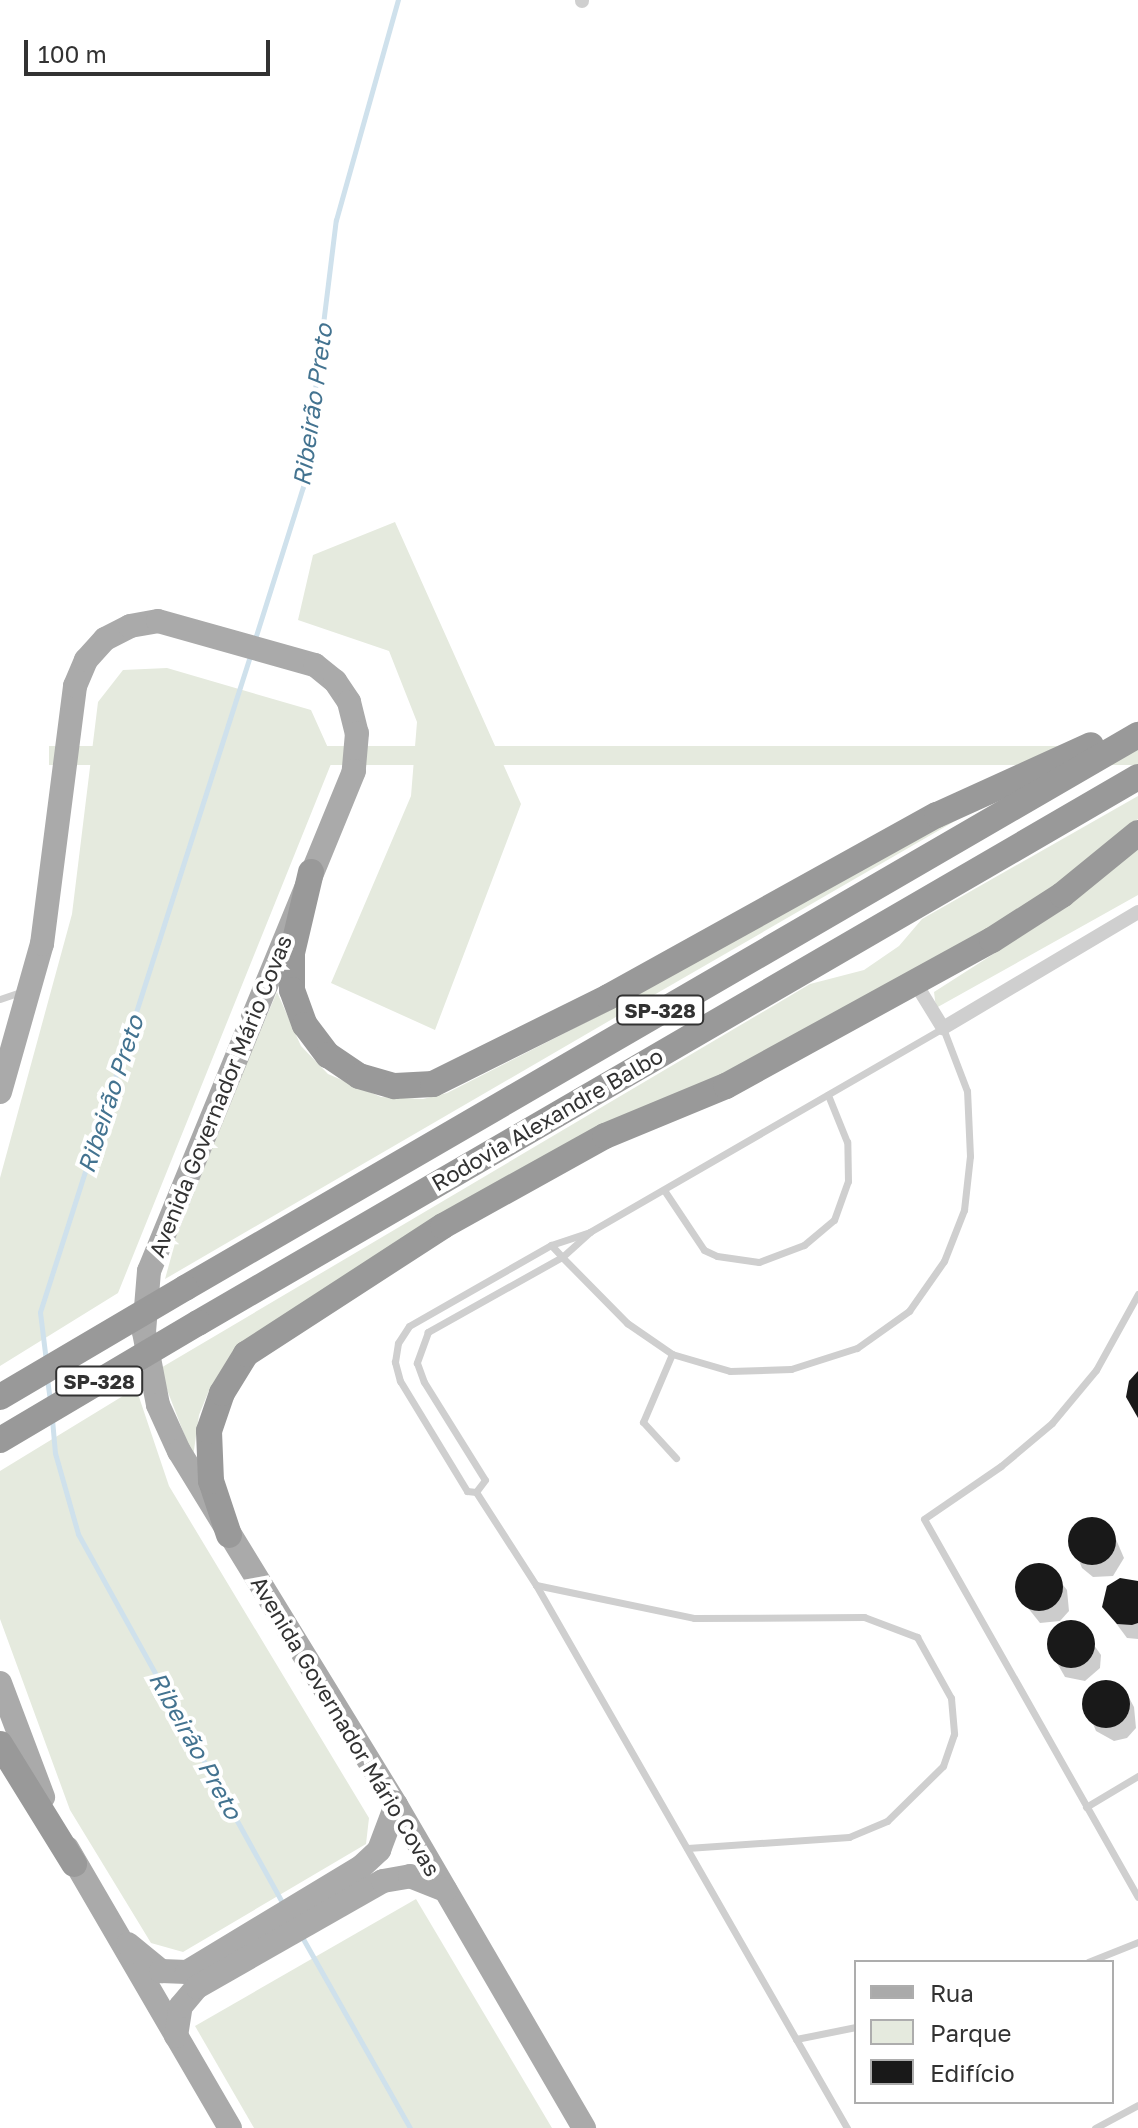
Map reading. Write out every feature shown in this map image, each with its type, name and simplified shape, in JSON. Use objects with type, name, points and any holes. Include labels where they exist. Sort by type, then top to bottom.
[{"type":"highway","points":[[311,872],[292,953],[292,990],[305,1025],[328,1055],[359,1076],[395,1086],[433,1084],[608,997],[937,815],[1138,724]]},
{"type":"highway","name":"Rodovia Alexandre Balbo","points":[[0,1397],[1138,735]]},
{"type":"highway","name":"Rodovia Alexandre Balbo","points":[[0,1440],[1138,777]]},
{"type":"highway","points":[[229,1535],[211,1481],[209,1431],[222,1393],[246,1354],[443,1226],[605,1136],[726,1086],[916,984],[1038,912],[1138,833]]},
{"type":"highway","points":[[0,1744],[74,1864]]},
{"type":"main road","name":"Avenida Governador Mário Covas","points":[[2,1073],[42,944],[75,686],[96,650],[130,626],[158,621],[186,626],[315,665],[335,681],[349,702],[357,733],[354,771],[149,1271],[144,1332],[158,1405],[229,1535],[396,1805],[584,2128]]},
{"type":"main road","points":[[0,1683],[24,1755],[74,1864],[230,2128]]},
{"type":"main road","points":[[328,1902],[379,1850],[396,1805]]},
{"type":"main road","points":[[176,2036],[181,2006],[191,1992],[257,1943],[328,1902],[401,1876],[429,1880],[445,1890]]},
{"type":"main road","points":[[115,1932],[171,1974],[187,1972],[257,1943]]},
{"type":"street","points":[[916,984],[943,1028],[1138,912]]},
{"type":"lane","points":[[0,999],[29,989]]},
{"type":"lane","points":[[551,1245],[627,1323],[672,1354],[730,1371],[791,1369],[857,1348],[909,1311],[944,1261],[964,1210],[970,1156],[967,1091],[943,1028],[590,1232],[551,1245],[409,1326],[398,1343],[400,1381],[460,1486],[476,1492],[536,1585],[847,2128]]},
{"type":"lane","points":[[664,1190],[704,1250],[717,1256],[759,1262],[804,1245],[834,1220],[848,1181],[847,1142],[828,1095]]},
{"type":"lane","points":[[476,1492],[485,1480],[424,1382],[419,1347],[428,1332],[562,1257],[590,1232]]},
{"type":"lane","points":[[1138,1294],[1096,1370],[1052,1423],[1001,1466],[927,1512],[924,1519],[1138,1897]]},
{"type":"lane","points":[[672,1354],[643,1422],[676,1458]]},
{"type":"lane","points":[[536,1585],[694,1618],[864,1617],[917,1637],[951,1698],[954,1734],[943,1766],[887,1821],[849,1837],[687,1848]]},
{"type":"lane","points":[[1086,1807],[1138,1776]]},
{"type":"lane","points":[[1093,1960],[1138,1942]]},
{"type":"lane","points":[[796,2039],[854,2027]]},
{"type":"lane","points":[[1095,2128],[1138,2105]]},
{"type":"green space","points":[[395,522],[521,804],[435,1030],[331,983],[411,796],[417,722],[389,651],[298,620],[313,555]]},
{"type":"green space","points":[[167,668],[311,710],[333,759],[118,1293],[0,1366],[0,1178],[72,914],[98,702],[123,670]]},
{"type":"green space","points":[[49,746],[1138,746],[1138,765],[49,765]]},
{"type":"green space","points":[[1138,796],[1138,819],[1035,902],[236,1350],[210,1388],[199,1415],[193,1457],[159,1369],[810,984],[864,970],[899,946],[922,919]]},
{"type":"green space","points":[[962,817],[165,1279],[175,1243],[171,1239],[277,992],[301,1046],[328,1074],[381,1097],[423,1099],[447,1093],[616,1007],[902,845]]},
{"type":"green space","points":[[1138,846],[1138,895],[936,1008],[934,992],[1065,908]]},
{"type":"green space","points":[[136,1388],[169,1486],[369,1818],[366,1844],[183,1952],[151,1943],[70,1810],[0,1619],[0,1471]]},
{"type":"green space","points":[[416,1899],[552,2128],[254,2128],[195,2026]]},
{"type":"building","points":[[1138,1371],[1138,1418],[1126,1397],[1129,1381]]},
{"type":"building","points":[[1092,1517],[1109,1524],[1116,1541],[1109,1558],[1092,1565],[1075,1558],[1068,1541],[1075,1524]]},
{"type":"building","points":[[1039,1563],[1056,1570],[1063,1587],[1056,1604],[1039,1611],[1022,1604],[1015,1587],[1022,1570]]},
{"type":"building","points":[[1120,1578],[1138,1581],[1138,1623],[1132,1625],[1117,1624],[1102,1607],[1107,1586]]},
{"type":"building","points":[[1071,1620],[1088,1627],[1095,1644],[1088,1661],[1071,1668],[1054,1661],[1047,1644],[1054,1627]]},
{"type":"building","points":[[1106,1680],[1123,1687],[1130,1704],[1123,1721],[1106,1728],[1089,1721],[1082,1704],[1089,1687]]},
{"type":"waterway","name":"Ribeirão Preto","points":[[254,642],[303,487],[336,220],[398,0]]},
{"type":"waterway","name":"Ribeirão Preto","points":[[46,1361],[40,1312],[250,656]]},
{"type":"waterway","name":"Ribeirão Preto","points":[[47,1379],[50,1401]]},
{"type":"waterway","name":"Ribeirão Preto","points":[[52,1419],[55,1453],[78,1534],[283,1904]]},
{"type":"waterway","name":"Ribeirão Preto","points":[[302,1937],[410,2128]]}]
